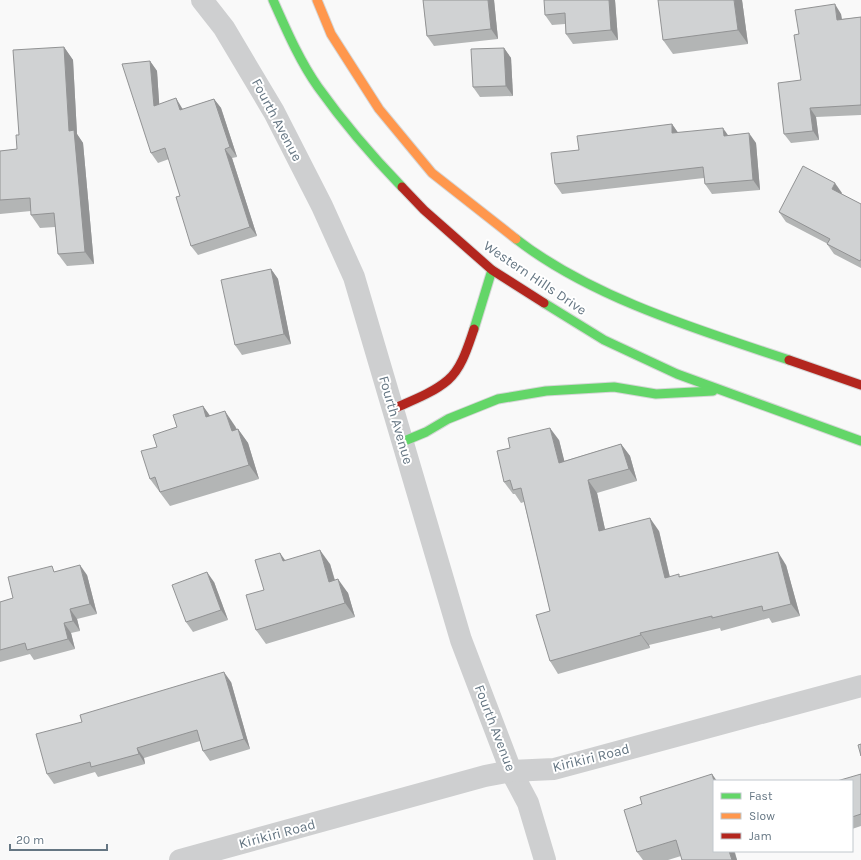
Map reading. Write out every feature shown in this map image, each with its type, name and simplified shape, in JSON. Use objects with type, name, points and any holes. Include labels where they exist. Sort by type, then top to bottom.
[{"type":"highway","name":"Western Hills Drive","points":[[273,0],[288,35],[317,86],[351,129],[384,169],[424,210],[492,270],[604,340],[677,374],[861,441]]},
{"type":"highway","name":"Western Hills Drive","points":[[317,0],[331,34],[379,109],[432,173],[536,254],[601,289],[671,320],[861,385]]},
{"type":"highway","points":[[393,409],[416,399],[448,380],[466,354],[492,270]]},
{"type":"highway","points":[[402,442],[426,432],[448,419],[498,399],[539,392],[614,387],[656,394],[722,391]]},
{"type":"street","name":"Fourth Avenue","points":[[202,0],[224,28],[247,64],[274,112],[322,206],[354,277],[461,640],[511,771],[528,804],[545,860]]},
{"type":"street","name":"Kirikiri Road","points":[[180,860],[485,776],[511,771],[554,769],[861,686]]},
{"type":"building","points":[[423,0],[488,0],[491,29],[427,36]]},
{"type":"building","points":[[544,0],[609,0],[611,30],[566,34],[565,13],[545,15]]},
{"type":"building","points":[[658,0],[734,0],[738,30],[663,40]]},
{"type":"building","points":[[835,4],[837,20],[861,17],[861,105],[810,108],[813,131],[784,134],[778,83],[801,80],[794,35],[799,34],[795,10]]},
{"type":"building","points":[[64,47],[69,131],[74,130],[85,252],[58,254],[54,213],[31,215],[30,198],[0,200],[0,151],[17,149],[16,135],[19,135],[13,50]]},
{"type":"building","points":[[504,48],[506,86],[473,87],[471,49]]},
{"type":"building","points":[[150,61],[154,106],[176,98],[180,110],[214,99],[230,147],[225,149],[250,227],[191,246],[176,197],[180,196],[165,148],[151,153],[122,64]]},
{"type":"building","points":[[672,124],[672,133],[723,128],[724,136],[749,133],[753,180],[705,184],[703,167],[555,184],[551,153],[579,150],[577,136]]},
{"type":"building","points":[[803,166],[835,183],[832,189],[861,204],[860,261],[827,244],[830,239],[779,212]]},
{"type":"building","points":[[271,269],[284,334],[235,345],[221,280]]},
{"type":"building","points":[[203,406],[206,417],[225,411],[232,431],[238,429],[249,465],[160,492],[155,477],[150,479],[141,451],[157,447],[153,435],[177,427],[173,415]]},
{"type":"building","points":[[550,428],[559,463],[621,444],[629,469],[588,480],[599,531],[650,518],[665,578],[679,574],[679,577],[778,552],[791,604],[763,611],[762,606],[640,633],[641,635],[550,661],[536,615],[550,611],[521,488],[513,490],[510,480],[504,482],[497,451],[510,448],[508,438]]},
{"type":"building","points":[[320,550],[329,582],[338,579],[345,603],[256,630],[246,595],[264,590],[255,560],[280,553],[283,561]]},
{"type":"building","points":[[80,565],[90,604],[70,609],[73,621],[64,623],[68,639],[27,650],[25,643],[0,650],[0,602],[13,598],[8,577],[52,566],[54,572]]},
{"type":"building","points":[[207,572],[221,610],[186,622],[172,585]]},
{"type":"building","points":[[224,672],[244,739],[203,751],[197,730],[137,748],[139,754],[91,767],[90,762],[47,774],[36,734],[82,722],[80,715]]},
{"type":"building","points":[[861,744],[861,756],[858,745]]},
{"type":"building","points":[[712,774],[714,780],[713,852],[729,852],[732,860],[682,860],[676,840],[637,852],[624,810],[642,804],[640,797]]},
{"type":"building","points":[[861,774],[861,814],[853,817],[853,780],[840,780]]},
{"type":"traffic: fast","points":[[273,0],[311,77],[337,113],[402,187]]},
{"type":"traffic: fast","points":[[516,239],[546,260],[578,279],[612,295],[683,324],[789,360]]},
{"type":"traffic: fast","points":[[474,329],[492,270]]},
{"type":"traffic: fast","points":[[544,303],[604,340],[677,374],[861,441]]},
{"type":"traffic: fast","points":[[402,442],[426,432],[448,419],[498,399],[546,391],[614,387],[656,394],[713,391]]},
{"type":"traffic: slow","points":[[317,0],[331,34],[379,109],[432,173],[516,239]]},
{"type":"traffic: jam","points":[[402,187],[424,210],[492,270],[544,303]]},
{"type":"traffic: jam","points":[[393,409],[429,393],[448,380],[461,363],[474,329]]},
{"type":"traffic: jam","points":[[789,360],[861,385]]}]
